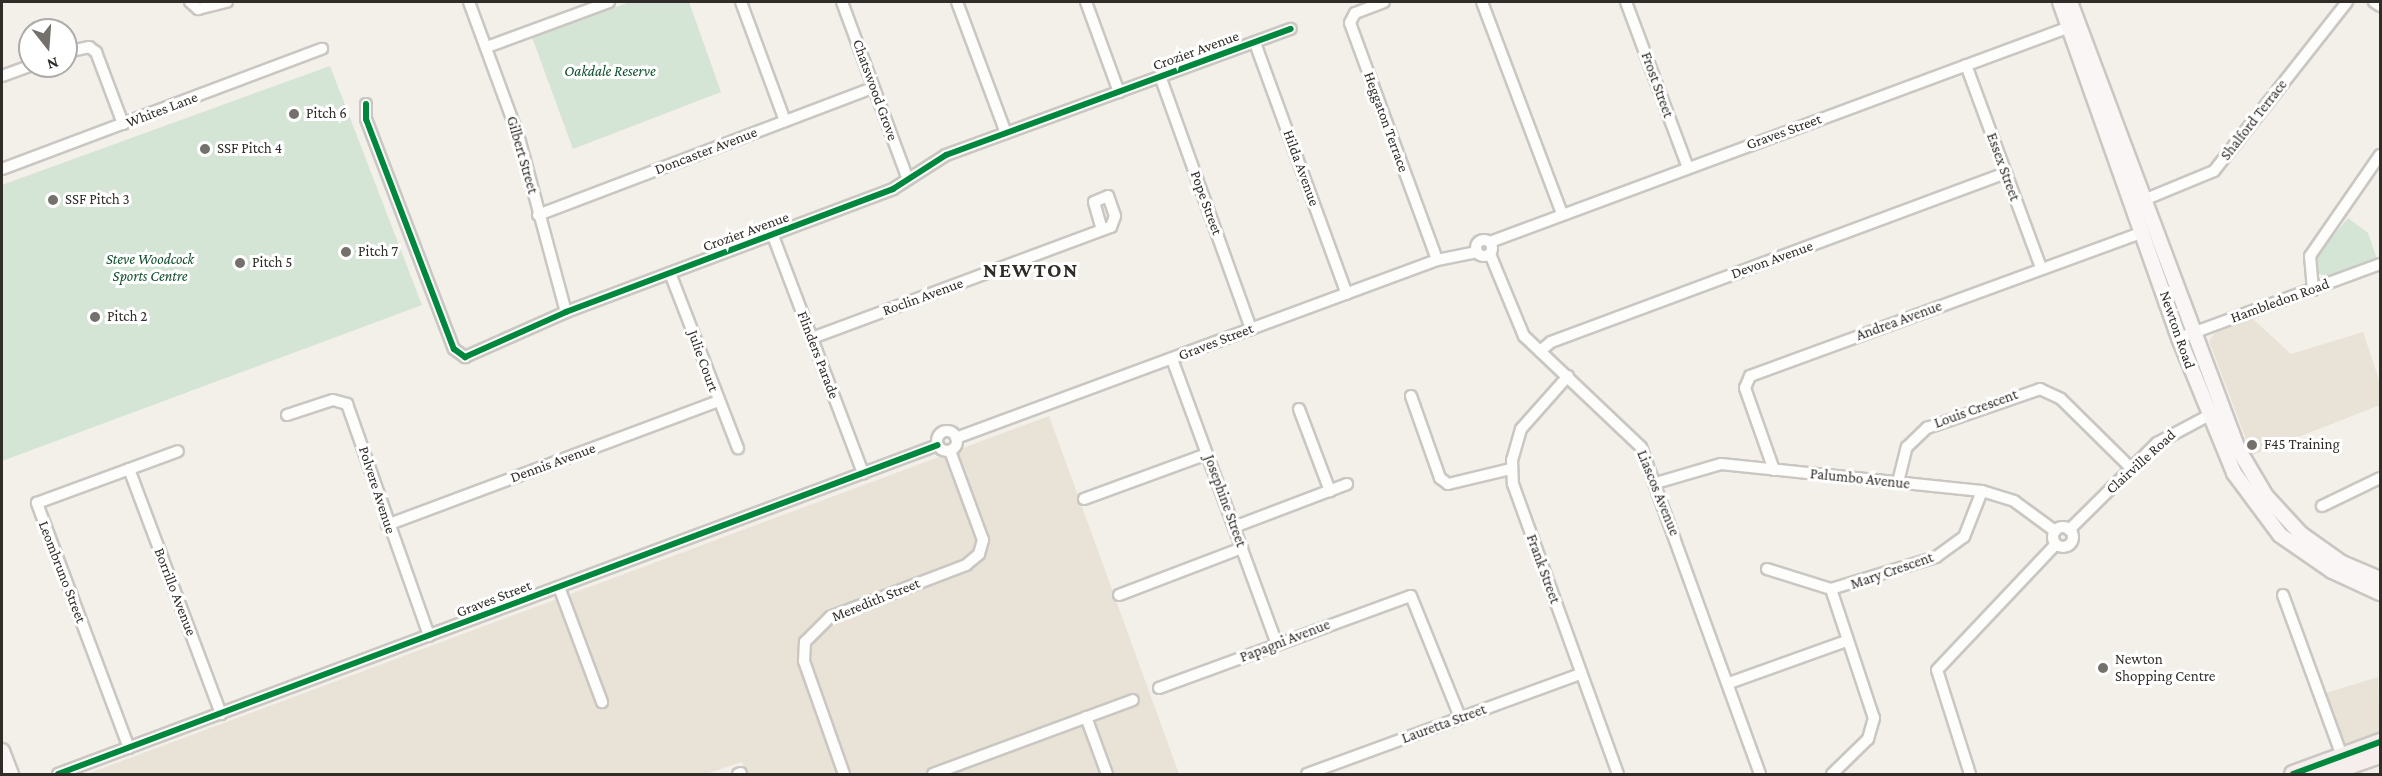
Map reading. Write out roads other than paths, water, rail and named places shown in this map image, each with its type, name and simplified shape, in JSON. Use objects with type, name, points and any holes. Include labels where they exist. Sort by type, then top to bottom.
[{"type":"main road","name":"Newton Road","points":[[2060,2],[2074,26],[2141,202],[2194,332],[2222,410],[2252,476],[2285,519],[2326,553],[2380,579]]},
{"type":"main road","name":"Newton Road","points":[[2070,2],[2074,26]]},
{"type":"main road","name":"Newton Road","points":[[2141,202],[2144,232],[2179,338],[2208,415],[2245,492],[2280,535],[2332,572],[2380,593]]},
{"type":"main road","points":[[2326,774],[2380,742]]},
{"type":"main road","points":[[2,751],[11,774]]},
{"type":"main road","points":[[2293,774],[2380,754]]},
{"type":"street","points":[[190,2],[198,9],[227,2]]},
{"type":"street","name":"Gilbert Street","points":[[470,2],[519,138],[566,312]]},
{"type":"street","points":[[487,47],[609,2]]},
{"type":"street","points":[[741,2],[785,121]]},
{"type":"street","name":"Chatswood Grove","points":[[842,2],[908,179]]},
{"type":"street","points":[[957,2],[1006,133]]},
{"type":"street","points":[[1086,2],[1119,92]]},
{"type":"street","name":"Heggaton Terrace","points":[[1384,2],[1356,13],[1350,23],[1437,260]]},
{"type":"street","points":[[1482,2],[1562,214]]},
{"type":"street","name":"Frost Street","points":[[1626,2],[1688,168]]},
{"type":"street","name":"Shalford Terrace","points":[[2141,202],[2214,171],[2347,2]]},
{"type":"street","points":[[2374,2],[2380,6]]},
{"type":"street","name":"Graves Street","points":[[58,774],[938,445],[943,433],[956,438],[1437,260],[1477,252],[1479,242],[1490,248],[1562,214],[2074,26]]},
{"type":"street","name":"Crozier Avenue","points":[[366,104],[366,119],[459,355],[509,341],[566,312],[773,236],[908,179],[946,155],[1291,29]]},
{"type":"street","name":"Hilda Avenue","points":[[1255,43],[1347,294]]},
{"type":"street","points":[[78,49],[89,47],[96,52],[123,124]]},
{"type":"street","name":"Whites Lane","points":[[2,169],[322,50]]},
{"type":"street","name":"Essex Street","points":[[1966,65],[2041,268]]},
{"type":"street","points":[[2,76],[18,70]]},
{"type":"street","name":"Pope Street","points":[[1160,76],[1251,329]]},
{"type":"street","name":"Doncaster Avenue","points":[[538,215],[873,88]]},
{"type":"street","points":[[2313,290],[2310,256],[2380,155]]},
{"type":"street","name":"Devon Avenue","points":[[1540,351],[1551,342],[2006,173]]},
{"type":"street","name":"Roclin Avenue","points":[[812,338],[1102,230]]},
{"type":"street","name":"Andrea Avenue","points":[[1774,470],[1744,380],[2041,268],[2144,232]]},
{"type":"street","name":"Flinders Parade","points":[[773,236],[863,473]]},
{"type":"street","name":"Liascos Avenue","points":[[1490,248],[1520,329],[1540,351],[1634,438],[1656,483],[1760,774]]},
{"type":"street","name":"Hambledon Road","points":[[2179,338],[2380,264]]},
{"type":"street","name":"Julie Court","points":[[670,273],[738,448]]},
{"type":"street","name":"Josephine Street","points":[[1172,358],[1277,644]]},
{"type":"street","points":[[1411,396],[1440,478],[1448,484],[1511,469],[1526,419],[1568,376]]},
{"type":"street","name":"Louis Crescent","points":[[1898,482],[1907,447],[1927,428],[2040,389],[2061,399],[2132,469]]},
{"type":"street","name":"Polvere Avenue","points":[[287,415],[333,400],[347,404],[387,525],[429,636]]},
{"type":"street","name":"Dennis Avenue","points":[[387,525],[718,401]]},
{"type":"street","points":[[1299,409],[1330,490]]},
{"type":"street","name":"Clairville Road","points":[[2056,544],[2069,545],[2069,530],[2170,434],[2222,410]]},
{"type":"street","points":[[938,445],[950,451],[956,438]]},
{"type":"street","name":"Leombruno Street","points":[[129,748],[37,503],[178,451]]},
{"type":"street","name":"Meredith Street","points":[[844,774],[804,661],[805,642],[830,617],[966,565],[979,554],[983,540],[950,451]]},
{"type":"street","points":[[1084,499],[1207,454]]},
{"type":"street","name":"Palumbo Avenue","points":[[1656,483],[1708,465],[1982,491],[2014,501],[2055,531]]},
{"type":"street","name":"Frank Street","points":[[1511,469],[1581,674],[1618,774]]},
{"type":"street","name":"Borrillo Avenue","points":[[129,470],[221,714]]},
{"type":"street","points":[[2322,506],[2380,478]]},
{"type":"street","points":[[1234,527],[1347,484]]},
{"type":"street","name":"Mary Crescent","points":[[1767,569],[1831,590],[1955,547],[1972,524],[1982,491]]},
{"type":"street","points":[[1970,774],[1937,670],[2056,544],[2055,531],[2069,530]]},
{"type":"street","points":[[1119,595],[1242,548]]},
{"type":"street","points":[[559,587],[602,702]]},
{"type":"street","points":[[1831,590],[1874,726],[1832,774]]},
{"type":"street","points":[[2283,595],[2343,762]]},
{"type":"street","name":"Papagni Avenue","points":[[1159,688],[1411,596],[1461,717]]},
{"type":"street","points":[[1729,684],[1846,641]]},
{"type":"street","name":"Lauretta Street","points":[[1307,774],[1581,674]]},
{"type":"street","points":[[934,774],[1133,700]]},
{"type":"street","points":[[1086,717],[1107,774]]},
{"type":"place","name":"Pitch 6","points":[[294,114]]},
{"type":"place","name":"SSF Pitch 4","points":[[205,149]]},
{"type":"place","name":"SSF Pitch 3","points":[[53,200]]},
{"type":"place","name":"Pitch 7","points":[[346,252]]},
{"type":"place","name":"Pitch 5","points":[[240,263]]},
{"type":"place","name":"Pitch 2","points":[[95,317]]},
{"type":"place","name":"F45 Training","points":[[2252,445]]},
{"type":"place","name":"Newton Shopping Centre","points":[[2103,668]]},
{"type":"district","name":"NEWTON","points":[[1031,270]]},
{"type":"park label","name":"Oakdale Reserve","points":[[610,72]]},
{"type":"park label","name":"Steve Woodcock Sports Centre","points":[[150,268]]}]
